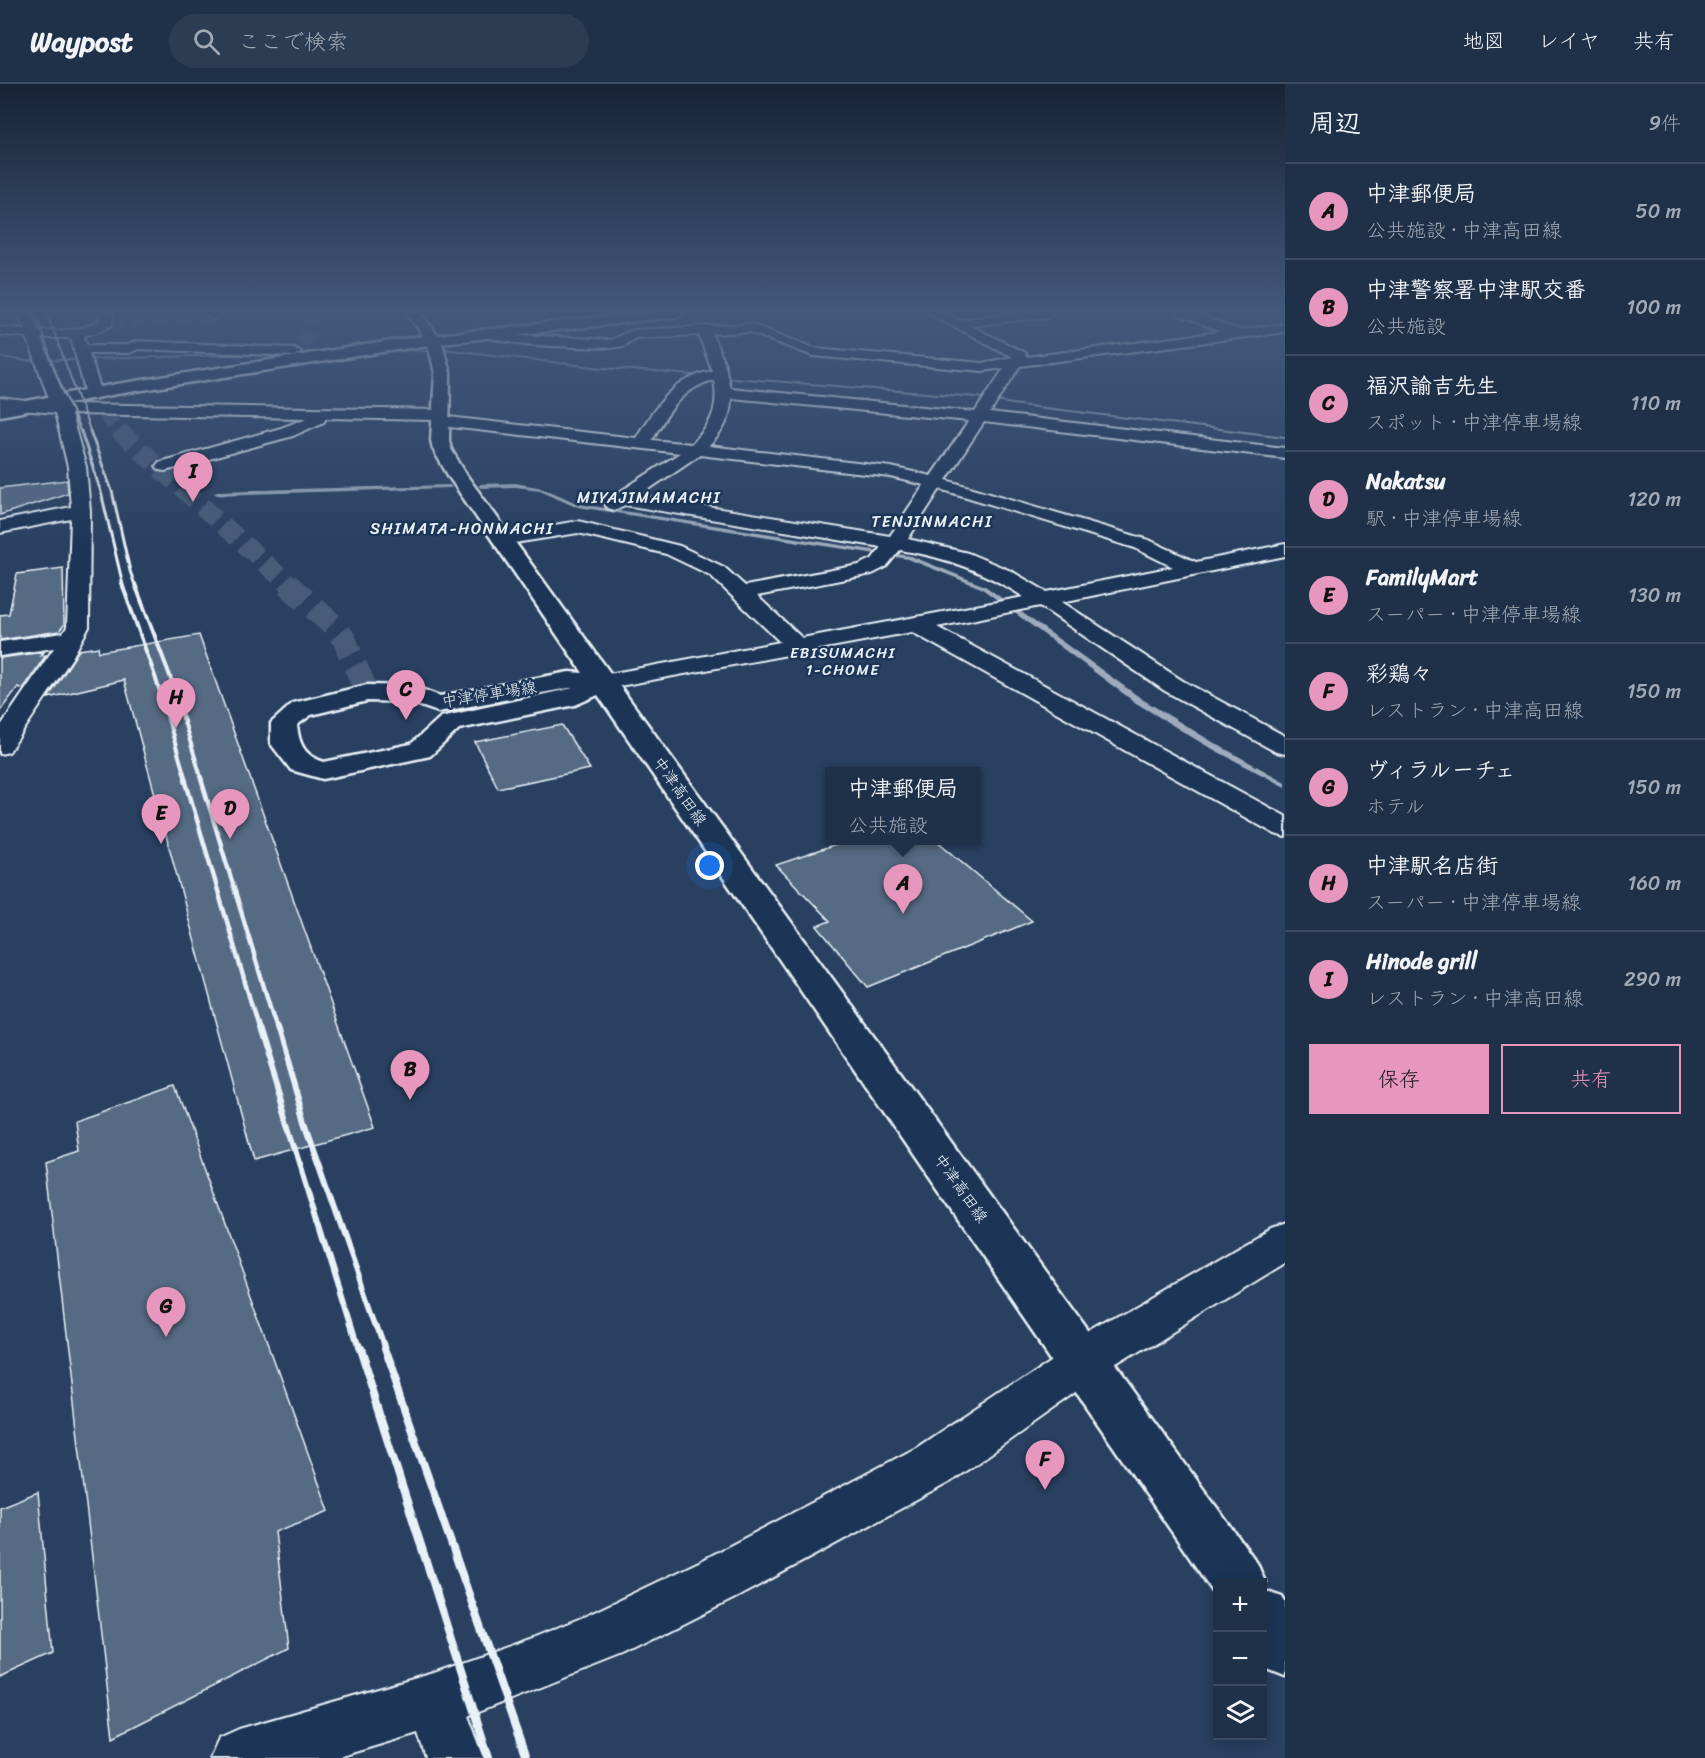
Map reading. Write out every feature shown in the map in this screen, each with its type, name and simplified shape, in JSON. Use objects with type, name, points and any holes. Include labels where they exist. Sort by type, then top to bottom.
[{"type":"main road","points":[[59,405],[103,391]]},
{"type":"main road","name":"中津高田線","points":[[443,391],[440,440],[448,462],[1235,1578]]},
{"type":"main road","points":[[0,411],[27,408]]},
{"type":"main road","name":"中津停車場線","points":[[569,680],[603,682],[575,697],[450,723],[420,750],[323,771],[301,764],[285,744],[284,723],[302,709],[367,693],[413,694],[438,704],[569,680]]},
{"type":"main road","points":[[1267,1623],[1285,1649]]},
{"type":"street","points":[[0,746],[78,627],[81,512],[77,467],[71,439],[54,391]]},
{"type":"street","points":[[642,443],[663,406],[680,391]]},
{"type":"street","points":[[578,527],[696,448],[710,435],[720,420],[721,391]]},
{"type":"street","points":[[783,391],[1285,453]]},
{"type":"street","points":[[741,593],[854,573],[879,562],[895,543],[998,391]]},
{"type":"street","points":[[99,392],[113,410]]},
{"type":"street","points":[[0,403],[27,408],[59,405],[113,410],[441,418],[878,470],[937,482],[1142,544],[1193,569]]},
{"type":"street","points":[[165,466],[298,429],[314,422],[321,414]]},
{"type":"street","points":[[621,499],[895,543],[947,554],[983,565],[1045,600],[1165,681],[1229,718],[1285,746]]},
{"type":"street","points":[[0,527],[81,512]]},
{"type":"street","points":[[502,538],[578,527],[660,546],[685,555],[717,571],[797,646]]},
{"type":"street","points":[[603,682],[1045,600],[1285,550]]},
{"type":"street","points":[[915,624],[1285,828]]},
{"type":"street","points":[[0,650],[72,639]]},
{"type":"street","points":[[239,1758],[434,1701],[530,1666],[603,1636],[721,1578],[933,1465],[1083,1362],[1285,1242]]},
{"type":"street","points":[[434,1701],[455,1758]]},
{"type":"building","points":[[67,480],[68,493],[0,515],[0,488]]},
{"type":"building","points":[[63,568],[64,625],[59,631],[0,640],[0,615],[9,614],[17,574]]},
{"type":"building","points":[[199,635],[375,1127],[254,1161],[124,680],[48,698],[79,650],[98,647],[99,652]]},
{"type":"building","points":[[44,652],[41,656],[46,655],[23,689],[18,687],[0,711],[0,658]]},
{"type":"building","points":[[562,725],[590,769],[498,788],[475,742]]},
{"type":"building","points":[[836,845],[942,845],[1032,921],[868,987],[817,926],[830,921],[776,865]]},
{"type":"building","points":[[175,1086],[329,1511],[275,1532],[289,1648],[113,1737],[46,1162],[79,1151],[75,1121]]},
{"type":"building","points":[[38,1492],[53,1653],[0,1677],[0,1507]]},
{"type":"waterway","points":[[902,391],[977,397],[1012,404],[1285,437]]},
{"type":"waterway","points":[[481,486],[515,485],[541,489],[578,505],[909,557],[983,587],[1139,701],[1208,743],[1285,785]]},
{"type":"waterway","points":[[217,493],[449,487]]},
{"type":"tunnel","points":[[104,413],[120,433]]},
{"type":"tunnel","points":[[119,431],[289,585]]},
{"type":"tunnel","points":[[287,584],[332,624],[344,639],[367,693]]},
{"type":"railway","points":[[64,391],[81,433]]},
{"type":"railway","points":[[76,391],[91,433]]},
{"type":"railway","points":[[81,431],[101,492],[123,585]]},
{"type":"railway","points":[[90,431],[112,491],[135,585]]},
{"type":"railway","points":[[122,584],[156,679],[186,780]]},
{"type":"railway","points":[[135,584],[170,676],[202,780]]},
{"type":"railway","points":[[185,779],[259,1030]]},
{"type":"railway","points":[[201,779],[277,1030]]},
{"type":"railway","points":[[258,1028],[358,1349]]},
{"type":"railway","points":[[277,1028],[305,1122],[384,1349]]},
{"type":"railway","points":[[358,1348],[489,1758]]},
{"type":"railway","points":[[383,1348],[526,1758]]},
{"type":"place","name":"Hinode grill","points":[[193,502]]},
{"type":"place","name":"福沢諭吉先生","points":[[406,720]]},
{"type":"place","name":"中津駅名店街","points":[[176,728]]},
{"type":"place","name":"Nakatsu","points":[[230,839]]},
{"type":"place","name":"FamilyMart","points":[[161,844]]},
{"type":"place","name":"中津郵便局","points":[[903,914]]},
{"type":"place","name":"中津警察署中津駅交番","points":[[410,1100]]},
{"type":"place","name":"ヴィラルーチェ","points":[[166,1337]]},
{"type":"place","name":"彩鶏々","points":[[1045,1490]]},
{"type":"district","name":"MIYAJIMAMACHI","points":[[649,497]]},
{"type":"district","name":"TENJINMACHI","points":[[932,521]]},
{"type":"district","name":"SHIMATA-HONMACHI","points":[[462,528]]},
{"type":"district","name":"EBISUMACHI 1-CHOME","points":[[843,662]]}]
